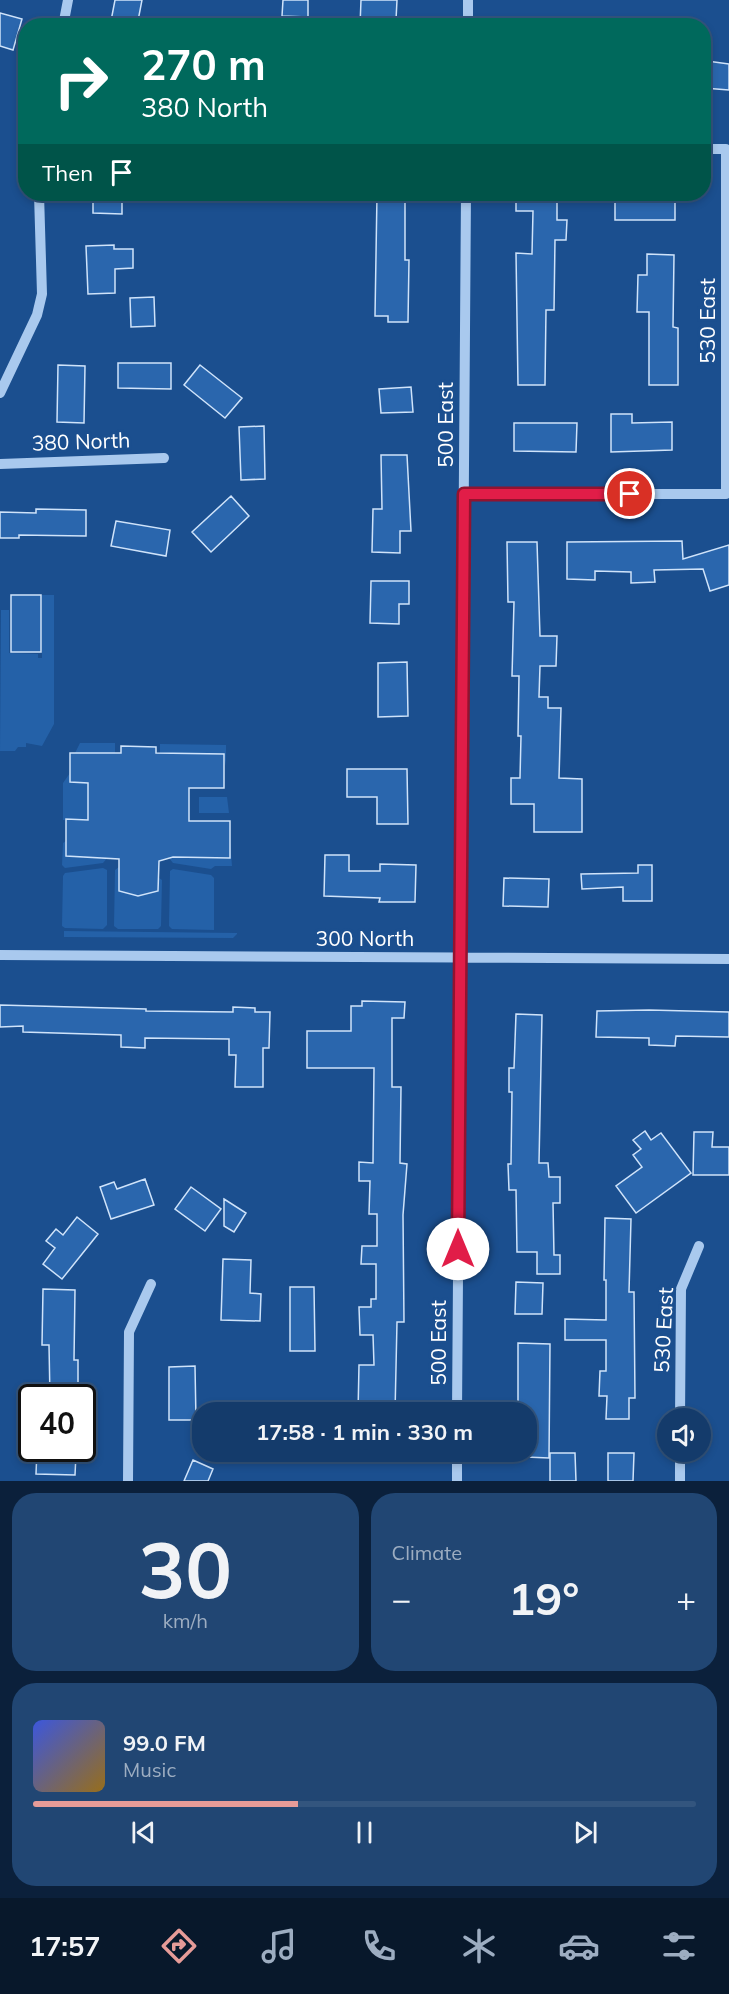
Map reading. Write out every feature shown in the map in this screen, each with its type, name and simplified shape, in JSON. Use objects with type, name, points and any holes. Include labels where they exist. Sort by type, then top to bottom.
[{"type":"street","points":[[65,18],[69,0]]},
{"type":"street","points":[[468,0],[468,18]]},
{"type":"street","name":"530 East","points":[[464,494],[726,494],[726,149],[711,149]]},
{"type":"street","points":[[0,393],[37,315],[42,294],[39,201]]},
{"type":"street","name":"500 East","points":[[457,1402],[466,201]]},
{"type":"street","name":"380 North","points":[[0,464],[164,458]]},
{"type":"street","name":"300 North","points":[[0,955],[729,960]]},
{"type":"street","name":"530 East","points":[[680,1408],[681,1289],[699,1246]]},
{"type":"street","points":[[128,1481],[129,1332],[151,1284]]},
{"type":"street","points":[[457,1462],[457,1481]]},
{"type":"street","points":[[680,1462],[680,1481]]},
{"type":"shaded area","points":[[42,595],[54,595],[54,724],[42,746],[26,743],[26,747],[18,747],[15,751],[0,751],[1,610],[9,610],[9,653],[38,654],[38,658],[42,658]]},
{"type":"shaded area","points":[[80,743],[115,743],[115,753],[75,753]]},
{"type":"shaded area","points":[[160,744],[226,745],[226,766],[224,754],[160,753]]},
{"type":"shaded area","points":[[70,773],[70,782],[88,783],[88,820],[63,820],[63,783]]},
{"type":"shaded area","points":[[199,797],[227,797],[229,813],[199,813]]},
{"type":"shaded area","points":[[66,841],[66,856],[108,857],[103,863],[65,868],[62,865],[63,843]]},
{"type":"shaded area","points":[[230,842],[232,866],[215,866],[211,869],[173,863],[169,858],[230,858]]},
{"type":"shaded area","points":[[119,867],[119,891],[138,896],[158,891],[159,878],[162,880],[161,926],[158,929],[118,929],[114,926],[115,870]]},
{"type":"shaded area","points":[[103,868],[107,870],[107,925],[103,929],[62,926],[63,876],[65,873]]},
{"type":"shaded area","points":[[173,869],[211,875],[214,878],[214,930],[172,929],[169,926],[170,871]]},
{"type":"shaded area","points":[[64,931],[237,934],[233,938],[64,937]]},
{"type":"building","points":[[115,0],[142,0],[139,18],[112,18]]},
{"type":"building","points":[[283,0],[308,0],[308,17],[282,16]]},
{"type":"building","points":[[361,0],[397,0],[396,18],[360,18]]},
{"type":"building","points":[[0,13],[18,18],[18,33],[13,50],[0,46]]},
{"type":"building","points":[[711,62],[729,64],[729,90],[711,89]]},
{"type":"building","points":[[93,201],[122,201],[122,214],[93,213]]},
{"type":"building","points":[[377,201],[405,201],[405,260],[409,260],[408,322],[388,322],[388,316],[375,316]]},
{"type":"building","points":[[516,201],[557,201],[557,220],[567,220],[566,240],[555,240],[554,310],[546,310],[545,385],[518,385],[516,253],[532,254],[533,211],[516,211]]},
{"type":"building","points":[[615,201],[675,201],[675,220],[615,220]]},
{"type":"building","points":[[114,245],[114,249],[133,249],[133,268],[115,269],[115,293],[88,294],[86,246]]},
{"type":"building","points":[[647,254],[674,255],[673,327],[678,328],[678,385],[649,385],[649,312],[637,312],[638,275],[647,275]]},
{"type":"building","points":[[154,297],[155,326],[131,327],[130,298]]},
{"type":"building","points":[[118,363],[171,363],[171,389],[118,388]]},
{"type":"building","points":[[58,365],[85,366],[84,423],[57,422]]},
{"type":"building","points":[[200,365],[242,398],[225,418],[184,385]]},
{"type":"building","points":[[411,387],[413,412],[381,413],[379,389]]},
{"type":"building","points":[[611,414],[632,414],[632,423],[672,422],[672,450],[611,452]]},
{"type":"building","points":[[514,423],[577,423],[576,452],[514,451]]},
{"type":"building","points":[[264,426],[265,479],[241,480],[239,427]]},
{"type":"building","points":[[381,455],[407,455],[411,531],[400,531],[400,553],[372,552],[373,509],[382,509]]},
{"type":"building","points":[[231,496],[249,516],[211,552],[192,532]]},
{"type":"building","points":[[36,509],[86,510],[86,536],[19,535],[19,538],[0,538],[0,512],[36,513]]},
{"type":"building","points":[[116,521],[170,530],[166,556],[111,546]]},
{"type":"building","points":[[682,541],[683,559],[729,545],[729,585],[710,591],[703,569],[654,570],[655,582],[631,583],[631,572],[595,571],[595,580],[567,579],[567,542]]},
{"type":"building","points":[[507,542],[537,542],[540,636],[557,636],[556,666],[540,666],[539,697],[548,697],[548,708],[561,708],[559,778],[582,779],[582,832],[534,832],[534,804],[511,804],[511,778],[520,778],[521,736],[518,736],[519,676],[512,676],[514,602],[508,602]]},
{"type":"building","points":[[371,581],[409,581],[409,604],[399,604],[399,624],[370,623]]},
{"type":"building","points":[[11,595],[41,595],[41,652],[11,652]]},
{"type":"building","points":[[407,662],[408,716],[378,717],[378,663]]},
{"type":"building","points":[[121,746],[156,747],[156,753],[224,754],[224,788],[189,788],[189,821],[230,821],[230,858],[173,857],[159,861],[158,891],[138,896],[119,891],[119,859],[66,856],[66,819],[88,820],[88,783],[70,782],[70,753],[121,753]]},
{"type":"building","points":[[347,769],[407,769],[408,824],[377,824],[377,797],[347,797]]},
{"type":"building","points":[[325,855],[349,855],[349,871],[380,871],[380,864],[416,865],[415,902],[379,902],[380,898],[324,896]]},
{"type":"building","points":[[638,865],[652,865],[652,901],[623,901],[623,887],[582,889],[581,874],[638,873]]},
{"type":"building","points":[[504,878],[549,879],[548,907],[503,906]]},
{"type":"building","points":[[362,1001],[405,1002],[404,1018],[392,1018],[392,1087],[401,1087],[400,1163],[407,1164],[403,1215],[404,1322],[397,1322],[395,1402],[358,1402],[359,1365],[374,1365],[373,1335],[360,1335],[359,1307],[371,1307],[371,1299],[376,1299],[376,1264],[361,1264],[362,1246],[377,1246],[377,1214],[369,1214],[370,1181],[359,1181],[359,1162],[373,1163],[374,1068],[307,1068],[307,1031],[351,1031],[351,1006],[362,1006]]},
{"type":"building","points":[[0,1005],[233,1012],[233,1007],[255,1008],[255,1012],[270,1012],[269,1048],[263,1048],[263,1087],[235,1087],[236,1055],[229,1055],[229,1039],[145,1038],[145,1048],[121,1047],[121,1035],[23,1032],[23,1026],[0,1027]]},
{"type":"building","points":[[597,1011],[729,1012],[729,1037],[676,1036],[675,1046],[649,1045],[649,1038],[596,1037]]},
{"type":"building","points":[[516,1014],[542,1015],[539,1163],[548,1163],[549,1177],[560,1177],[560,1203],[553,1203],[554,1255],[560,1255],[560,1274],[537,1274],[537,1252],[517,1252],[516,1190],[509,1190],[508,1164],[511,1164],[512,1092],[509,1092],[509,1068],[514,1068]]},
{"type":"building","points":[[645,1131],[651,1140],[661,1133],[691,1173],[636,1213],[616,1186],[642,1167],[633,1155],[641,1149],[633,1140]]},
{"type":"building","points":[[694,1132],[713,1132],[712,1147],[729,1147],[729,1175],[693,1175]]},
{"type":"building","points":[[145,1179],[154,1205],[111,1219],[100,1187],[114,1182],[117,1189]]},
{"type":"building","points":[[191,1187],[221,1209],[205,1231],[175,1209]]},
{"type":"building","points":[[224,1199],[246,1213],[234,1232],[224,1226]]},
{"type":"building","points":[[77,1217],[98,1234],[62,1279],[43,1264],[55,1248],[46,1241],[56,1229],[63,1235]]},
{"type":"building","points":[[605,1218],[631,1219],[629,1292],[634,1292],[635,1398],[629,1398],[629,1419],[606,1419],[607,1396],[599,1396],[600,1371],[606,1371],[606,1340],[565,1340],[565,1319],[606,1320]]},
{"type":"building","points":[[223,1259],[251,1260],[250,1293],[261,1294],[260,1321],[221,1320]]},
{"type":"building","points":[[516,1282],[543,1283],[542,1314],[515,1314]]},
{"type":"building","points":[[290,1287],[314,1287],[315,1351],[290,1351]]},
{"type":"building","points":[[43,1289],[75,1290],[74,1360],[78,1360],[78,1384],[50,1384],[49,1345],[42,1345]]},
{"type":"building","points":[[518,1343],[550,1344],[549,1458],[537,1457],[537,1402],[518,1402]]},
{"type":"building","points":[[195,1366],[196,1402],[192,1402],[192,1420],[169,1420],[169,1367]]},
{"type":"building","points":[[550,1453],[575,1453],[576,1481],[550,1481]]},
{"type":"building","points":[[608,1453],[634,1453],[633,1481],[608,1481]]},
{"type":"building","points":[[36,1462],[76,1462],[75,1475],[36,1474]]},
{"type":"building","points":[[192,1462],[213,1469],[208,1481],[184,1481]]},
{"type":"route","points":[[458,1249],[464,494],[630,494]]}]
